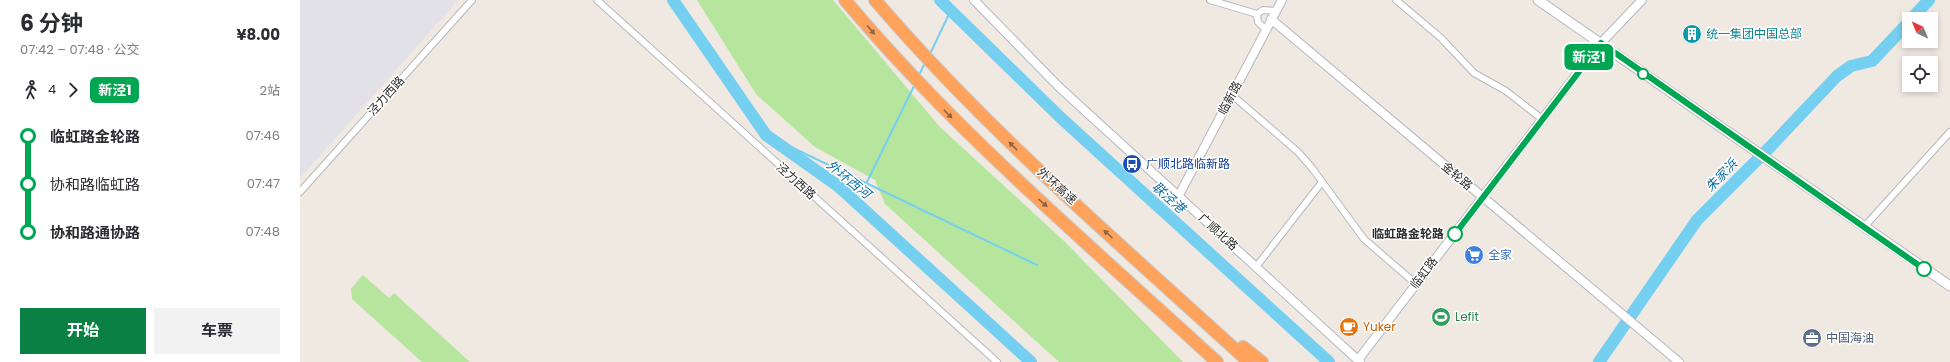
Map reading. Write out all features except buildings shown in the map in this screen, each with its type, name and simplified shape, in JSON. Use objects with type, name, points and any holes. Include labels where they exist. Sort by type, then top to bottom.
[{"type":"highway","name":"外环高速","points":[[845,0],[921,86],[1005,168],[1217,362]]},
{"type":"highway","name":"外环高速","points":[[875,0],[922,54],[1020,153],[1249,362]]},
{"type":"highway","points":[[1137,260],[1262,362]]},
{"type":"highway","points":[[1123,276],[1209,362]]},
{"type":"main road","points":[[1538,0],[1950,286]]},
{"type":"street","name":"泾力西路","points":[[300,192],[472,0]]},
{"type":"street","name":"泾力西路","points":[[596,0],[997,362]]},
{"type":"street","name":"广顺北路","points":[[974,0],[1059,87],[1359,361]]},
{"type":"street","points":[[1210,0],[1257,14]]},
{"type":"street","name":"临新路","points":[[1179,195],[1282,0]]},
{"type":"street","points":[[1396,0],[1441,38],[1474,73],[1506,91],[1542,119]]},
{"type":"street","name":"临虹路","points":[[1359,361],[1416,284],[1601,43],[1642,0]]},
{"type":"street","points":[[1257,14],[1263,10],[1276,11]]},
{"type":"street","points":[[1257,14],[1258,22],[1266,30]]},
{"type":"street","name":"金轮路","points":[[1271,19],[1679,362]]},
{"type":"street","points":[[1232,95],[1298,152],[1364,239],[1416,284]]},
{"type":"street","points":[[1864,227],[1950,132]]},
{"type":"street","points":[[1256,267],[1322,182]]},
{"type":"shaded area","points":[[300,0],[458,0],[300,178]]},
{"type":"green space","points":[[697,0],[833,0],[939,126],[1064,241],[1183,362],[1059,362],[885,204],[875,180],[815,147],[756,94]]},
{"type":"green space","points":[[363,275],[389,298],[394,293],[470,362],[422,362],[352,299],[351,289]]},
{"type":"waterway","name":"外环西河","points":[[673,0],[766,135],[838,186],[1031,362]]},
{"type":"waterway","name":"联泾港","points":[[940,0],[1061,118],[1329,362]]},
{"type":"waterway","name":"朱家浜","points":[[1918,12],[1929,0]]},
{"type":"waterway","points":[[930,54],[950,12]]},
{"type":"waterway","name":"朱家浜","points":[[1599,362],[1697,220],[1771,146],[1837,76],[1851,66],[1872,61],[1902,29]]},
{"type":"waterway","points":[[919,75],[925,63]]},
{"type":"waterway","points":[[867,182],[915,84]]},
{"type":"waterway","points":[[766,135],[1037,265]]},
{"type":"bus line","name":"新泾1","points":[[1455,234],[1474,207],[1495,182],[1601,43],[1643,74],[1924,269]]},
{"type":"place","name":"统一集团中国总部","points":[[1692,34]]},
{"type":"place","name":"广顺北路临新路","points":[[1132,164]]},
{"type":"place","name":"临虹路金轮路","points":[[1455,234]]},
{"type":"place","name":"全家","points":[[1474,255]]},
{"type":"place","name":"Lefit","points":[[1441,317]]},
{"type":"place","name":"Yuker","points":[[1349,327]]},
{"type":"place","name":"中国海油","points":[[1812,338]]}]
